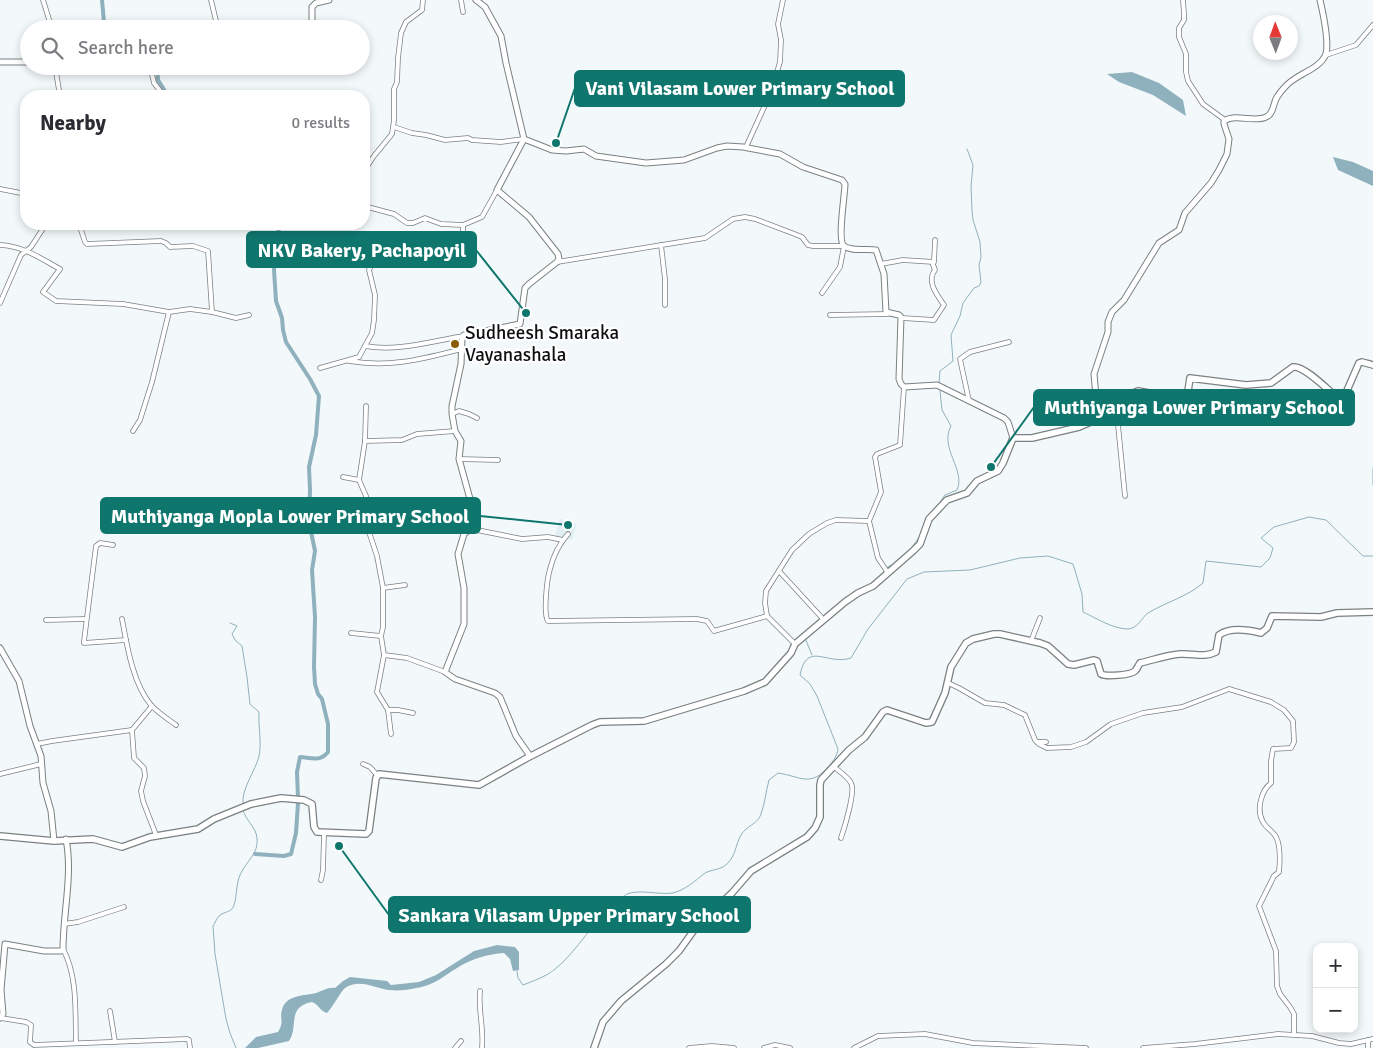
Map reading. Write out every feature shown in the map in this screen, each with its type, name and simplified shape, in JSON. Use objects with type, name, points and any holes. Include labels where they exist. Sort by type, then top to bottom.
[{"type":"main road","points":[[0,836],[54,841],[93,839],[122,847],[156,835],[198,829],[243,807],[281,798],[310,802],[313,806],[315,830],[324,833],[366,834],[377,775],[382,774],[479,786],[530,756],[600,722],[644,720],[744,691],[765,682],[791,653],[795,644],[845,602],[873,586],[920,544],[929,520],[947,500],[968,493],[977,481],[998,471],[1013,438],[1040,436],[1079,427],[1113,412],[1133,393],[1138,391],[1161,395],[1184,394],[1188,391],[1190,378],[1246,385],[1271,382],[1292,367],[1297,366],[1341,399],[1345,395],[1359,363],[1373,365]]},
{"type":"main road","points":[[594,1048],[603,1022],[621,1001],[679,951],[697,926],[732,893],[751,871],[807,837],[815,828],[820,817],[821,780],[865,737],[882,712],[891,711],[926,723],[932,722],[946,693],[951,667],[966,643],[971,640],[994,634],[1031,641],[1048,646],[1068,664],[1078,665],[1097,661],[1101,674],[1106,676],[1130,673],[1135,671],[1140,663],[1172,655],[1199,656],[1212,654],[1216,652],[1219,635],[1223,632],[1243,630],[1262,633],[1267,628],[1269,619],[1272,616],[1321,616],[1338,613],[1373,612]]},
{"type":"street","points":[[43,0],[49,20]]},
{"type":"street","points":[[211,0],[216,20]]},
{"type":"street","points":[[312,20],[312,6],[329,0]]},
{"type":"street","points":[[370,162],[392,134],[394,127],[394,89],[402,33],[406,22],[422,10],[423,0]]},
{"type":"street","points":[[461,0],[463,12]]},
{"type":"street","points":[[370,208],[394,214],[407,223],[413,223],[425,218],[441,224],[462,225],[482,217],[524,139],[506,63],[502,36],[486,7],[476,0]]},
{"type":"street","points":[[746,147],[771,92],[780,62],[781,40],[778,24],[783,0]]},
{"type":"street","points":[[1183,0],[1184,20],[1179,28],[1179,37],[1186,54],[1186,72],[1190,84],[1203,104],[1225,120]]},
{"type":"street","points":[[1320,0],[1324,16],[1326,55]]},
{"type":"street","points":[[1225,120],[1232,118],[1265,118],[1270,114],[1277,97],[1293,78],[1315,66],[1326,55],[1356,45],[1373,25]]},
{"type":"street","points":[[1181,39],[1188,37]]},
{"type":"street","points":[[0,62],[20,62]]},
{"type":"street","points":[[56,75],[59,90]]},
{"type":"street","points":[[152,75],[154,83],[159,90]]},
{"type":"street","points":[[1098,419],[1094,374],[1108,332],[1108,322],[1112,312],[1124,300],[1154,250],[1160,243],[1179,230],[1185,213],[1219,170],[1227,154],[1229,139],[1224,124],[1225,120]]},
{"type":"street","points":[[394,127],[412,134],[426,135],[445,140],[468,138],[500,142],[524,139],[552,150],[584,149],[596,156],[646,163],[684,160],[716,148],[727,146],[746,147],[780,154],[803,167],[842,180],[845,184],[841,234],[844,246],[840,267],[822,293]]},
{"type":"street","points":[[0,189],[20,193]]},
{"type":"street","points":[[497,190],[529,217],[558,254],[559,259],[557,262]]},
{"type":"street","points":[[365,346],[373,348],[411,346],[520,324],[525,288],[557,262],[705,238],[733,219],[745,218],[755,219],[802,237],[808,244],[813,246],[844,246],[852,249],[876,250],[885,285],[886,312],[890,313]]},
{"type":"street","points":[[320,368],[359,357],[372,333],[375,295],[369,270],[371,266],[459,241],[463,233],[462,225]]},
{"type":"street","points":[[0,303],[22,255],[31,247],[42,230]]},
{"type":"street","points":[[81,230],[87,244],[161,241],[166,242],[170,247],[194,246],[208,251],[212,312]]},
{"type":"street","points":[[830,315],[890,313],[899,315],[902,318],[934,320],[944,305],[931,281],[931,275],[935,270],[932,262],[934,262],[935,240]]},
{"type":"street","points":[[0,245],[12,245],[60,269],[43,292],[56,301],[123,304],[169,312],[190,309],[236,318],[249,315]]},
{"type":"street","points":[[661,245],[665,279],[665,305]]},
{"type":"street","points":[[881,264],[903,260],[932,262]]},
{"type":"street","points":[[133,431],[140,420],[152,382],[169,312]]},
{"type":"street","points":[[888,573],[878,558],[869,521],[881,492],[875,457],[877,454],[900,445],[904,387],[899,379],[902,318]]},
{"type":"street","points":[[445,672],[464,624],[464,588],[458,554],[464,534],[475,525],[475,517],[459,459],[461,441],[455,431],[452,414],[461,364],[462,338],[464,336]]},
{"type":"street","points":[[968,401],[960,359],[978,349],[1009,342]]},
{"type":"street","points":[[348,360],[371,365],[414,361],[462,349]]},
{"type":"street","points":[[904,387],[937,385],[1004,418],[1008,422],[1013,438]]},
{"type":"street","points":[[366,406],[365,441],[359,480],[366,496],[366,522],[378,556],[383,588],[383,627],[381,636],[384,654],[377,692],[388,710],[391,734]]},
{"type":"street","points":[[452,414],[459,411],[477,418]]},
{"type":"street","points":[[1113,412],[1118,425],[1125,496]]},
{"type":"street","points":[[365,441],[402,440],[417,434],[455,431]]},
{"type":"street","points":[[459,459],[498,460]]},
{"type":"street","points":[[344,478],[359,480]]},
{"type":"street","points":[[795,644],[767,616],[766,590],[792,550],[809,534],[836,520],[869,521]]},
{"type":"street","points":[[472,529],[522,539],[548,537],[563,540]]},
{"type":"street","points":[[568,534],[563,540],[550,569],[545,613],[548,621],[697,619],[707,621],[714,631],[767,616]]},
{"type":"street","points":[[113,544],[100,543],[96,546],[85,619],[84,643],[126,640]]},
{"type":"street","points":[[779,571],[824,620]]},
{"type":"street","points":[[383,588],[405,585]]},
{"type":"street","points":[[1031,641],[1040,618]]},
{"type":"street","points":[[46,620],[85,619]]},
{"type":"street","points":[[122,619],[140,689],[152,706],[176,725]]},
{"type":"street","points":[[351,633],[381,636]]},
{"type":"street","points":[[0,648],[19,681],[30,726],[41,756],[43,783],[51,811],[54,841]]},
{"type":"street","points":[[384,654],[407,658],[445,672],[455,679],[500,697],[516,736],[530,756]]},
{"type":"street","points":[[948,683],[985,703],[1004,705],[1025,715],[1037,742],[1047,748],[1071,747],[1086,742],[1111,724],[1144,713],[1182,707],[1229,689],[1271,702],[1289,715],[1293,721],[1293,747],[1272,749],[1270,761],[1271,782],[1266,787],[1261,800],[1263,822],[1277,839],[1280,872],[1274,876],[1259,906],[1276,951],[1277,986],[1280,994],[1294,1014],[1294,1034]]},
{"type":"street","points":[[152,706],[132,730],[134,758],[143,766],[145,776],[141,791],[143,801],[156,835]]},
{"type":"street","points":[[388,710],[413,713]]},
{"type":"street","points":[[37,744],[132,730]]},
{"type":"street","points":[[1037,742],[1046,742]]},
{"type":"street","points":[[0,774],[41,764]]},
{"type":"street","points":[[363,764],[370,767],[377,775]]},
{"type":"street","points":[[834,767],[851,782],[852,787],[849,810],[841,838]]},
{"type":"street","points":[[321,880],[324,833]]},
{"type":"street","points":[[66,839],[68,875],[63,924],[63,949],[70,970],[75,996],[76,1043]]},
{"type":"street","points":[[63,924],[78,922],[124,907]]},
{"type":"street","points":[[63,949],[60,951],[44,951],[2,944],[3,1014],[1,1018],[26,1022],[31,1025],[30,1042],[34,1045],[67,1046],[76,1043],[187,1039],[189,1040],[190,1048]]},
{"type":"street","points":[[480,991],[484,1036],[482,1048]]},
{"type":"street","points":[[110,1011],[115,1042]]},
{"type":"street","points":[[854,1048],[878,1036],[925,1034],[973,1042],[1086,1048]]},
{"type":"street","points":[[1143,1048],[1278,1034],[1312,1036],[1351,1044],[1373,1039]]},
{"type":"street","points":[[1368,1040],[1368,1048]]},
{"type":"street","points":[[455,1048],[461,1041]]},
{"type":"street","points":[[764,1048],[775,1045],[790,1048]]},
{"type":"street","points":[[689,1048],[712,1046],[734,1048]]},
{"type":"shaded area","points":[[560,519],[577,524],[572,540],[555,536]]},
{"type":"water","points":[[1132,72],[1159,83],[1183,100],[1186,116],[1153,95],[1119,82],[1107,74]]},
{"type":"water","points":[[1333,157],[1353,162],[1373,171],[1373,186],[1338,170]]},
{"type":"water","points":[[497,945],[515,947],[519,952],[519,970],[513,971],[510,959],[504,953],[486,956],[462,965],[423,987],[392,990],[367,984],[350,985],[343,990],[327,1013],[312,1002],[299,1008],[294,1018],[292,1036],[289,1041],[258,1048],[245,1048],[256,1037],[278,1032],[282,1023],[281,1016],[284,1005],[292,998],[335,988],[350,977],[387,981],[391,985],[419,982],[436,975],[474,951]]},
{"type":"waterway","points":[[102,0],[104,20]]},
{"type":"waterway","points":[[158,75],[158,80],[164,90]]},
{"type":"waterway","points":[[939,383],[940,371],[953,361],[951,335],[960,316],[963,303],[981,282],[979,265],[981,257],[980,242],[972,210],[971,186],[973,165],[967,149]]},
{"type":"waterway","points":[[279,230],[274,270],[276,301],[282,318],[283,330],[286,342],[319,396],[316,435],[309,467],[309,522],[315,551],[312,570],[315,617],[315,684],[318,694],[322,699],[328,724],[328,752],[319,758],[300,757],[297,772],[298,798]]},
{"type":"waterway","points":[[935,509],[945,495],[957,490],[959,482],[948,442],[951,426],[942,410],[940,391]]},
{"type":"waterway","points":[[1373,468],[1373,485]]},
{"type":"waterway","points":[[517,971],[518,978],[523,985],[539,979],[550,972],[571,954],[601,917],[627,894],[638,892],[677,892],[705,873],[723,867],[733,856],[743,832],[755,823],[759,817],[764,806],[769,780],[778,773],[804,779],[815,778],[826,769],[834,760],[838,749],[817,696],[810,684],[800,675],[803,665],[813,656],[842,660],[851,658],[868,629],[907,579],[924,572],[970,570],[1020,558],[1048,556],[1073,564],[1082,594],[1083,612],[1109,625],[1131,629],[1148,613],[1190,592],[1203,583],[1206,561],[1261,567],[1270,558],[1273,548],[1261,538],[1274,527],[1309,517],[1326,520],[1363,556],[1373,556]]},
{"type":"waterway","points":[[909,551],[920,536],[925,522]]},
{"type":"waterway","points":[[886,568],[897,562]]},
{"type":"waterway","points":[[230,623],[237,626],[232,634],[235,640],[242,646],[250,704],[259,712],[259,756],[246,786],[243,804]]},
{"type":"waterway","points":[[805,638],[812,655]]},
{"type":"waterway","points":[[255,854],[284,856],[291,854],[296,833],[298,803]]},
{"type":"waterway","points":[[236,1048],[226,1019],[215,954],[213,926],[219,916],[233,908],[240,875],[256,849],[256,834],[243,810]]},
{"type":"place","name":"Vani Vilasam Lower Primary School","points":[[556,143]]},
{"type":"place","name":"NKV Bakery, Pachapoyil","points":[[526,313]]},
{"type":"place","name":"Sudheesh Smaraka Vayanashala","points":[[455,344]]},
{"type":"place","name":"Muthiyanga Lower Primary School","points":[[991,467]]},
{"type":"place","name":"Muthiyanga Mopla Lower Primary School","points":[[568,525]]},
{"type":"place","name":"Sankara Vilasam Upper Primary School","points":[[339,846]]}]
